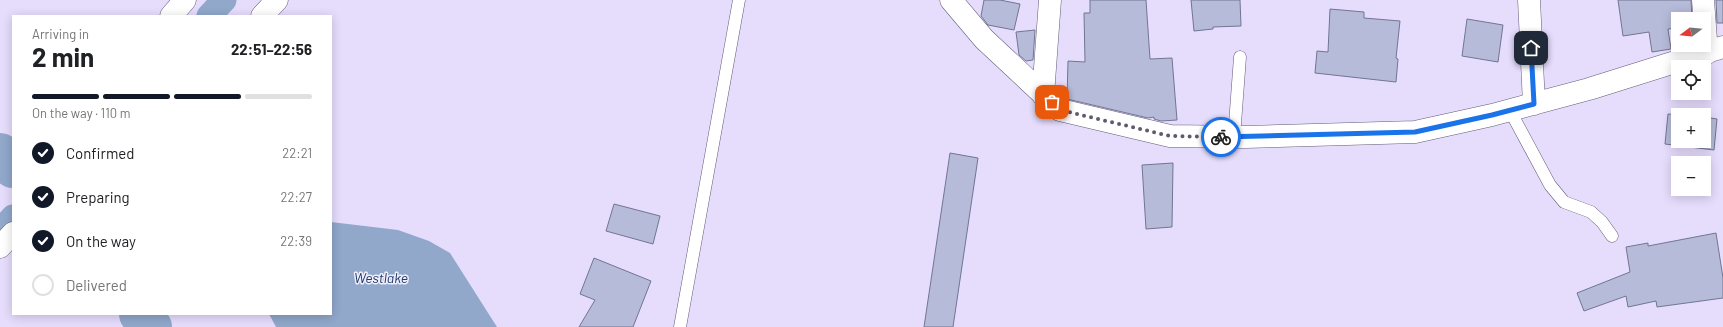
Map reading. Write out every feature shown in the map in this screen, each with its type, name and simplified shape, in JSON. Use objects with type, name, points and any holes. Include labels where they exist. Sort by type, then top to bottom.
[{"type":"street","points":[[263,15],[277,0]]},
{"type":"street","points":[[951,0],[984,39],[1060,110],[1170,136],[1234,137],[1415,132],[1511,110],[1589,89],[1715,50],[1703,0]]},
{"type":"street","points":[[1043,95],[1050,0]]},
{"type":"street","points":[[1529,0],[1534,104]]},
{"type":"street","points":[[0,247],[12,234]]},
{"type":"lane","points":[[680,327],[739,0]]},
{"type":"lane","points":[[1234,137],[1240,57]]},
{"type":"lane","points":[[1511,110],[1514,120],[1550,185],[1564,202],[1591,212],[1602,222],[1612,236]]},
{"type":"water","name":"Westlake","points":[[332,222],[398,230],[429,241],[450,253],[497,327],[276,327],[270,315],[332,315]]},
{"type":"building","points":[[984,0],[1000,0],[1020,4],[1014,30],[988,25],[981,16]]},
{"type":"building","points":[[1090,0],[1146,0],[1150,59],[1172,58],[1177,120],[1161,121],[1154,119],[1154,117],[1148,118],[1067,99],[1068,61],[1085,62],[1084,13],[1090,13]]},
{"type":"building","points":[[1191,0],[1240,0],[1241,26],[1213,27],[1213,29],[1194,31]]},
{"type":"building","points":[[1618,0],[1691,0],[1692,12],[1671,12],[1671,29],[1668,29],[1671,49],[1652,52],[1649,32],[1623,36]]},
{"type":"building","points":[[1716,0],[1723,0],[1723,23],[1717,23]]},
{"type":"building","points":[[1330,9],[1364,12],[1364,18],[1400,21],[1396,58],[1398,59],[1396,82],[1315,73],[1317,51],[1328,52]]},
{"type":"building","points":[[1467,19],[1503,25],[1498,62],[1462,56]]},
{"type":"building","points":[[1035,30],[1033,60],[1026,61],[1019,55],[1016,32]]},
{"type":"building","points":[[1668,114],[1671,114],[1671,145],[1665,144]]},
{"type":"building","points":[[1711,118],[1717,119],[1714,150],[1698,148],[1711,148]]},
{"type":"building","points":[[950,153],[978,158],[953,327],[924,327]]},
{"type":"building","points":[[1173,163],[1172,227],[1146,229],[1142,165]]},
{"type":"building","points":[[614,204],[660,216],[653,244],[606,231]]},
{"type":"building","points":[[1716,233],[1723,278],[1723,298],[1657,307],[1656,301],[1628,307],[1626,296],[1584,311],[1577,293],[1630,272],[1626,247],[1648,243],[1648,246]]},
{"type":"building","points":[[594,258],[651,281],[633,327],[579,327],[595,300],[580,294]]},
{"type":"waterway","points":[[210,15],[224,0]]},
{"type":"waterway","points":[[0,154],[12,166]]},
{"type":"waterway","points":[[0,231],[12,218]]},
{"type":"waterway","points":[[141,315],[151,327]]},
{"type":"way so far","points":[[1052,102],[1060,110],[1170,136],[1221,137]]},
{"type":"route","points":[[1221,137],[1415,132],[1534,104],[1531,48]]}]
